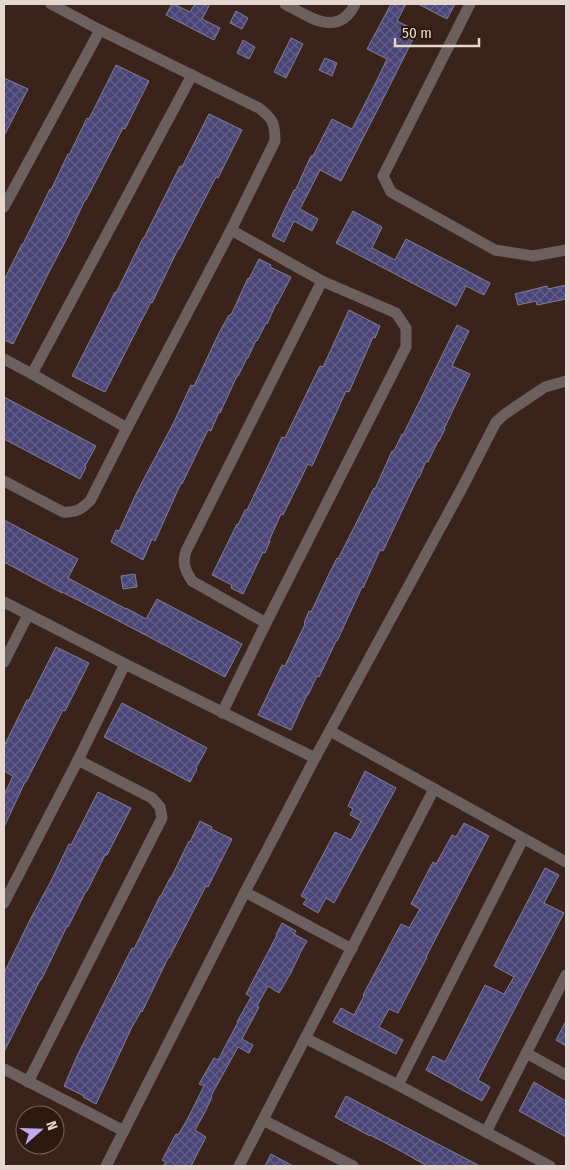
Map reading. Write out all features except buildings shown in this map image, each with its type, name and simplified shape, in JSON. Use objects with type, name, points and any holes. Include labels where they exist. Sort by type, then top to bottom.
[{"type":"street","points":[[4,481],[63,512],[72,512],[82,508],[90,501],[232,230],[275,141],[275,127],[269,115],[259,108],[51,4]]},
{"type":"street","points":[[285,4],[322,22],[332,22],[341,20],[352,11],[355,4]]},
{"type":"street","points":[[470,4],[383,176],[391,192],[495,250],[532,256],[566,250]]},
{"type":"street","points":[[4,207],[100,30]]},
{"type":"street","points":[[32,374],[192,76]]},
{"type":"street","points":[[222,713],[406,347],[406,328],[396,313],[322,281],[232,230]]},
{"type":"street","points":[[266,623],[192,580],[186,571],[184,559],[186,551],[322,281]]},
{"type":"street","points":[[4,359],[127,428]]},
{"type":"street","points":[[106,1166],[315,758],[496,422],[544,387],[566,381]]},
{"type":"street","points":[[4,602],[315,758]]},
{"type":"street","points":[[4,662],[28,615]]},
{"type":"street","points":[[4,903],[125,664]]},
{"type":"street","points":[[330,731],[566,862]]},
{"type":"street","points":[[28,1082],[162,818],[160,807],[152,798],[78,760]]},
{"type":"street","points":[[239,1166],[434,789]]},
{"type":"street","points":[[398,1085],[523,839]]},
{"type":"street","points":[[245,892],[352,949]]},
{"type":"street","points":[[486,1132],[566,975]]},
{"type":"street","points":[[305,1038],[398,1085],[543,1165]]},
{"type":"street","points":[[526,1053],[566,1075]]},
{"type":"street","points":[[4,1070],[124,1131]]},
{"type":"street","points":[[263,1120],[353,1166]]}]
